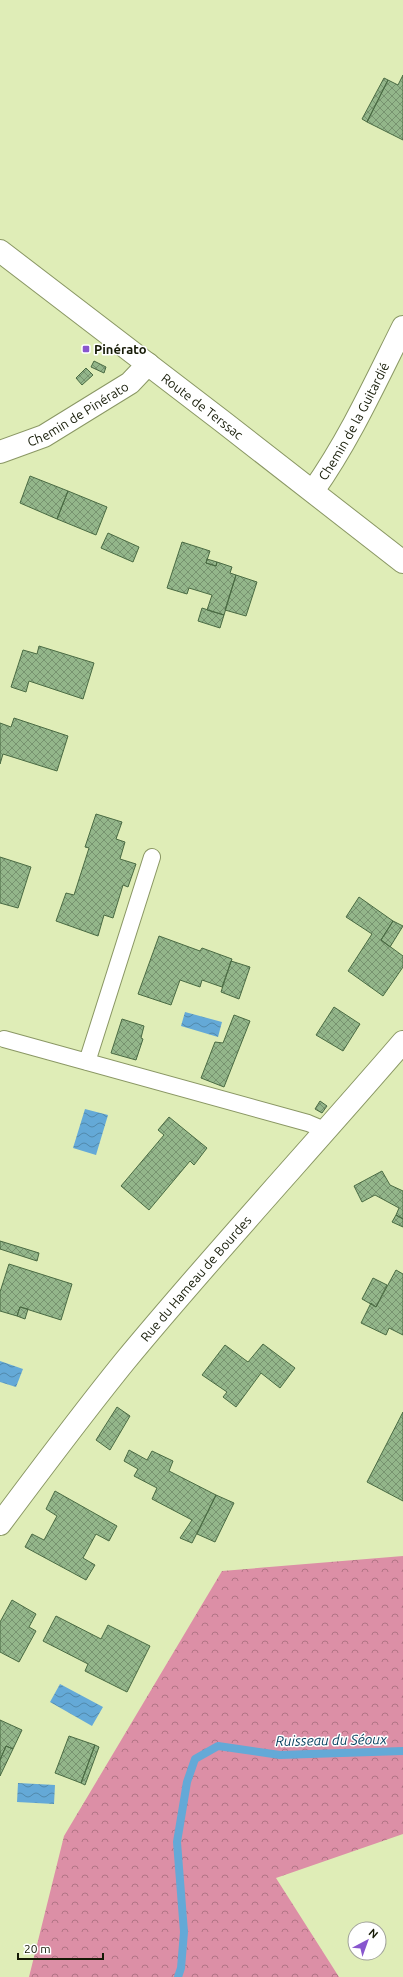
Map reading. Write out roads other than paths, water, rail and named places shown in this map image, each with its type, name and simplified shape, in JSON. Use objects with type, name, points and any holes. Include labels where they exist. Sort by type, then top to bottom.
[{"type":"street","name":"Route de Terssac","points":[[0,252],[148,364],[403,562]]},
{"type":"street","name":"Chemin de la Guitardié","points":[[313,491],[328,470],[355,422],[403,327]]},
{"type":"street","name":"Chemin de Pinérato","points":[[0,452],[44,436],[130,383],[148,364]]},
{"type":"street","name":"Rue du Hameau de Bourdes","points":[[0,1524],[125,1361],[259,1205],[326,1131],[403,1042]]},
{"type":"lane","points":[[87,1062],[152,857]]},
{"type":"lane","points":[[4,1039],[308,1123],[326,1131]]},
{"type":"water","points":[[185,1012],[222,1022],[218,1037],[181,1026]]},
{"type":"water","points":[[85,1109],[108,1115],[96,1155],[73,1148]]},
{"type":"water","points":[[0,1361],[23,1369],[16,1387],[0,1382]]},
{"type":"water","points":[[60,1684],[103,1707],[92,1726],[50,1702]]},
{"type":"water","points":[[18,1783],[55,1785],[54,1804],[17,1802]]},
{"type":"waterway","name":"Ruisseau du Séoux","points":[[178,1977],[181,1968],[184,1932],[177,1842],[187,1782],[195,1759],[218,1746],[280,1755],[403,1751]]},
{"type":"place","name":"Pinérato","points":[[86,349]]}]
